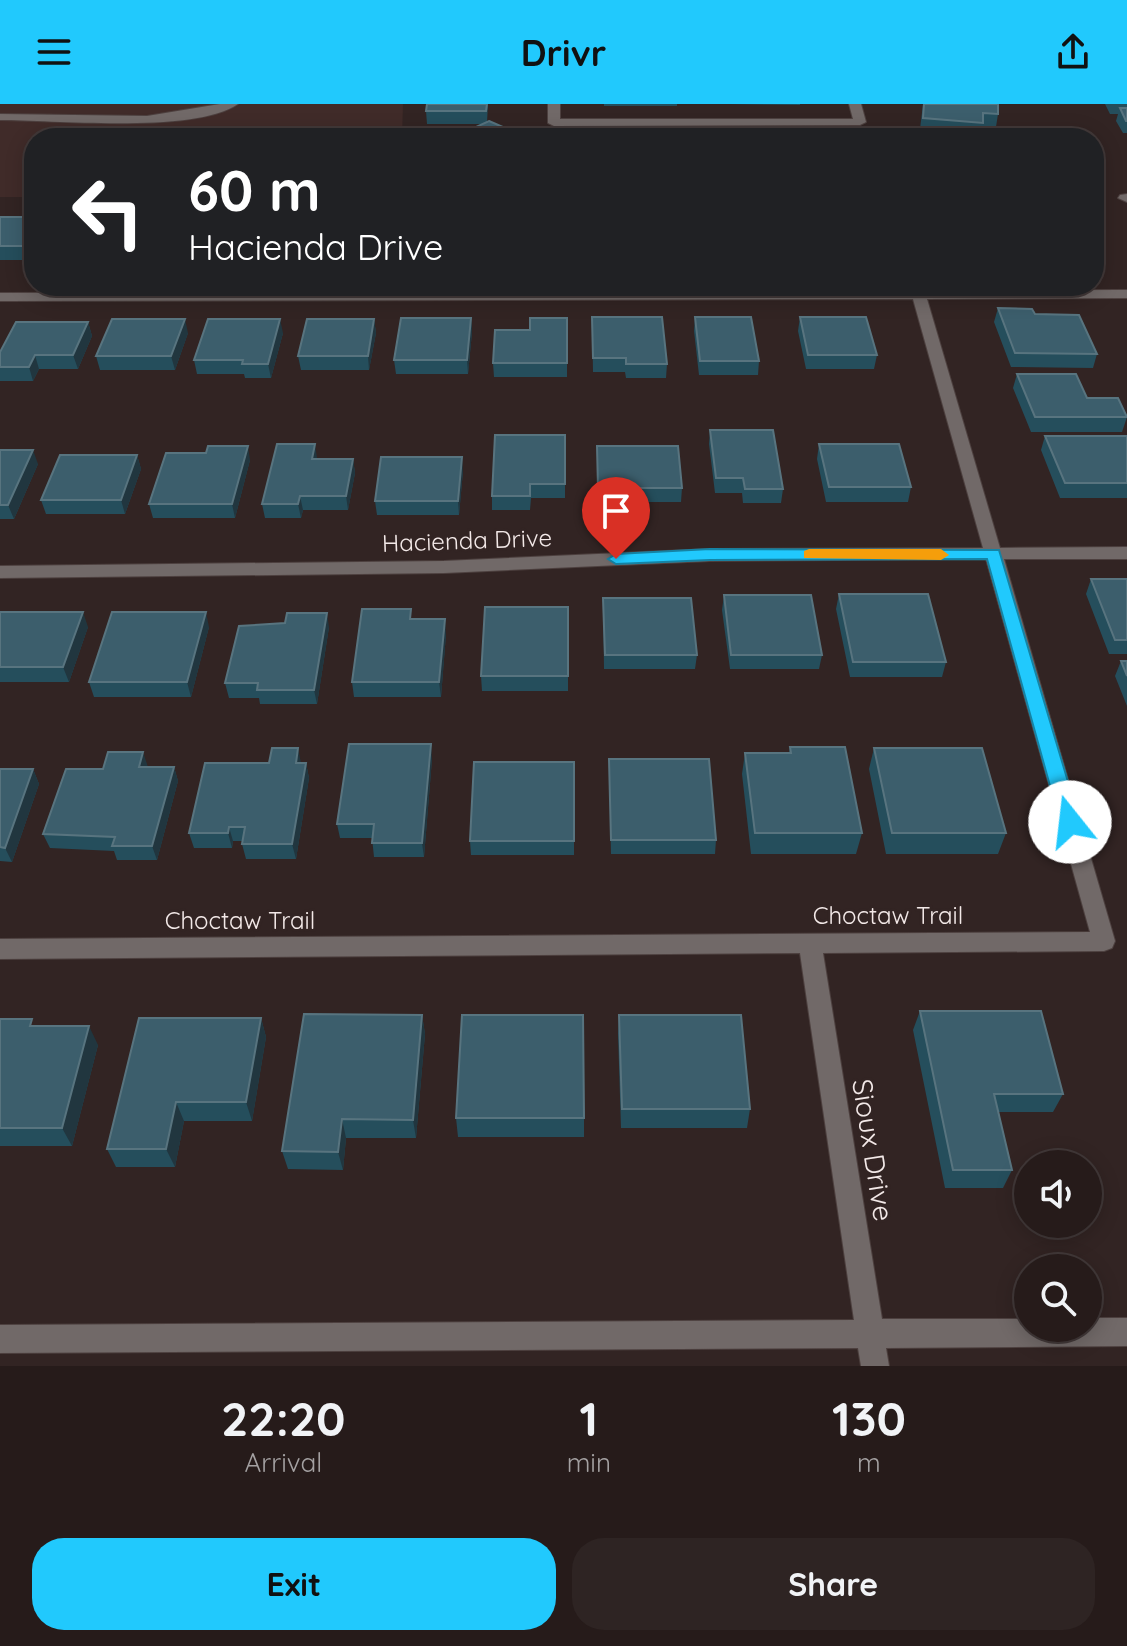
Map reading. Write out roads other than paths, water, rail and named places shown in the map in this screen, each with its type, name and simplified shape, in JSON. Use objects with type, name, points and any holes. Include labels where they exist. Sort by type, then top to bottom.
[{"type":"street","points":[[0,117],[179,118],[209,113],[232,104]]},
{"type":"street","points":[[554,104],[554,123],[860,122],[855,104]]},
{"type":"street","points":[[1104,294],[1127,294]]},
{"type":"street","points":[[0,297],[306,296]]},
{"type":"street","name":"Choctaw Trail","points":[[0,949],[1104,941],[920,296]]},
{"type":"street","name":"Hacienda Drive","points":[[0,572],[444,567],[710,555],[1127,553]]},
{"type":"street","name":"Sioux Drive","points":[[810,943],[875,1366]]},
{"type":"street","points":[[0,1339],[1127,1332]]}]
